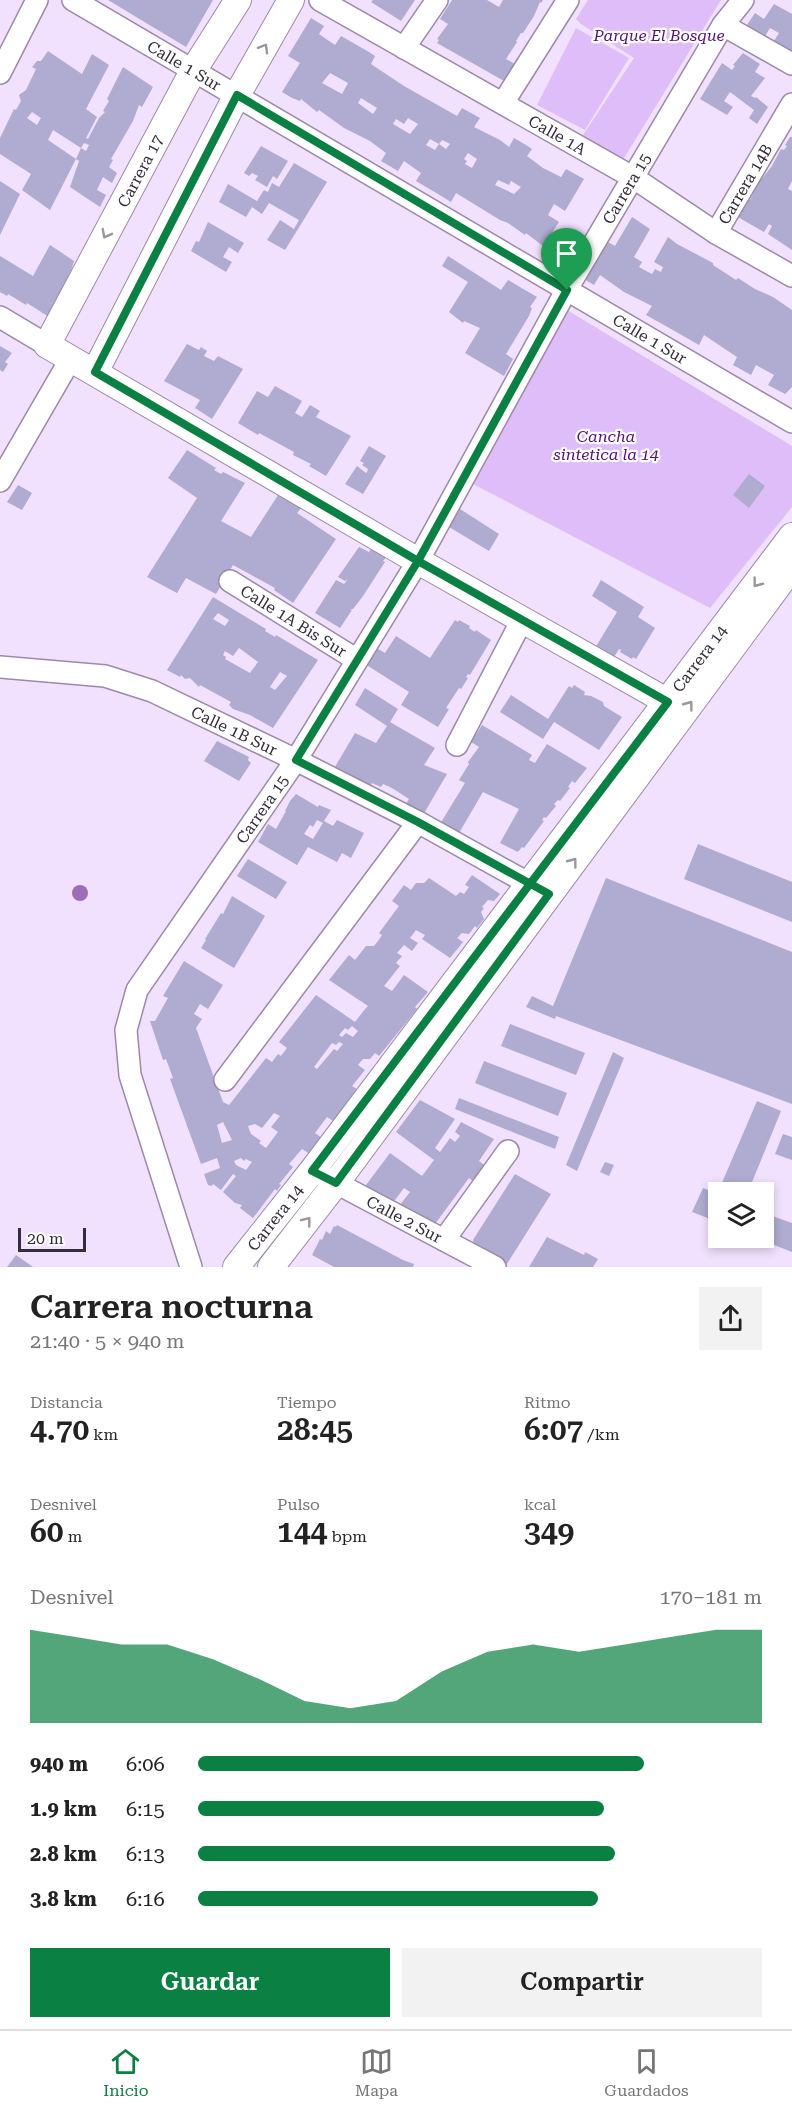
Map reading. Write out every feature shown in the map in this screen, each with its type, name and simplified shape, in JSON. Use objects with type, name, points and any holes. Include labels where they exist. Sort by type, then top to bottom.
[{"type":"street","points":[[0,73],[37,0]]},
{"type":"street","name":"Calle 1 Sur","points":[[73,0],[792,422]]},
{"type":"street","name":"Carrera 17","points":[[47,345],[193,71],[238,0]]},
{"type":"street","points":[[95,372],[237,95],[291,0]]},
{"type":"street","name":"Calle 1A","points":[[320,0],[634,178],[716,233],[792,276]]},
{"type":"street","points":[[404,48],[437,0]]},
{"type":"street","points":[[503,103],[568,0]]},
{"type":"street","name":"Carrera 15","points":[[191,1267],[130,1075],[126,1030],[137,990],[296,760],[418,561],[567,290],[723,25],[743,0]]},
{"type":"street","points":[[723,25],[792,64]]},
{"type":"street","name":"Carrera 14B","points":[[716,233],[792,104]]},
{"type":"street","points":[[0,317],[70,360],[95,372],[418,561],[668,702]]},
{"type":"street","points":[[0,481],[70,360]]},
{"type":"street","name":"Carrera 14","points":[[236,1267],[539,889],[747,612],[792,536]]},
{"type":"street","name":"Carrera 14","points":[[271,1267],[336,1183],[668,702],[747,612],[792,567]]},
{"type":"street","name":"Calle 1A Bis Sur","points":[[230,581],[357,660]]},
{"type":"street","points":[[457,745],[522,620]]},
{"type":"street","name":"Calle 1B Sur","points":[[0,668],[105,676],[152,691],[418,822],[539,889]]},
{"type":"street","points":[[225,1080],[418,822]]},
{"type":"street","points":[[444,1240],[508,1151]]},
{"type":"street","name":"Calle 2 Sur","points":[[312,1171],[495,1267]]},
{"type":"green space","name":"Parque El Bosque","points":[[588,0],[721,0],[621,163],[581,138],[634,58],[576,19]]},
{"type":"green space","points":[[576,28],[629,58],[585,130],[537,105]]},
{"type":"green space","name":"Cancha sintetica la 14","points":[[567,310],[792,446],[792,507],[710,608],[473,484]]},
{"type":"building","points":[[108,0],[213,0],[186,47]]},
{"type":"building","points":[[373,0],[415,0],[401,21],[371,2]]},
{"type":"building","points":[[452,0],[487,0],[499,7],[503,0],[543,0],[506,59],[515,64],[504,81],[437,43],[439,40],[437,39],[448,24],[440,19]]},
{"type":"building","points":[[774,4],[792,14],[792,62],[769,49],[779,33],[770,28],[765,36],[756,32],[753,37],[743,31],[755,13],[764,19]]},
{"type":"building","points":[[311,18],[324,26],[319,34],[335,45],[341,36],[369,52],[375,56],[371,64],[404,86],[457,116],[462,108],[480,118],[474,127],[509,147],[514,138],[526,145],[532,149],[527,156],[543,168],[561,177],[566,169],[584,179],[565,211],[554,204],[548,215],[559,222],[543,246],[526,233],[525,235],[456,193],[451,202],[416,181],[421,173],[404,161],[398,171],[381,161],[386,153],[370,141],[344,128],[319,110],[317,112],[301,99],[300,101],[282,92],[300,63],[288,56]],"holes":[[[330,73],[348,83],[342,94],[322,83]],[[361,98],[377,108],[373,114],[358,103]],[[408,118],[418,124],[410,134],[393,124],[396,119],[404,124]],[[430,139],[439,144],[435,150],[426,145]],[[442,140],[450,144],[446,149],[439,144]],[[468,153],[477,159],[472,168],[465,164],[467,161],[464,159]],[[498,180],[509,185],[511,181],[521,187],[514,194],[495,185]]]},
{"type":"building","points":[[48,51],[82,74],[92,54],[109,65],[86,109],[97,117],[86,138],[88,139],[99,118],[105,112],[103,111],[109,101],[107,99],[123,67],[153,87],[142,107],[139,105],[133,121],[111,159],[113,160],[109,167],[117,173],[112,183],[103,177],[97,190],[106,195],[100,207],[70,187],[79,161],[76,159],[50,210],[22,190],[31,174],[0,154],[0,138],[14,109],[16,110],[21,101],[19,95],[26,90],[36,69],[32,67],[37,61],[41,61]],"holes":[[[32,112],[41,118],[37,125],[27,118]],[[53,130],[81,148],[76,159],[48,140]],[[84,143],[89,145],[86,151],[81,148]]]},
{"type":"building","points":[[743,53],[760,64],[755,72],[765,78],[751,96],[756,97],[768,107],[757,124],[749,118],[754,110],[730,92],[724,101],[733,107],[727,115],[700,99],[722,63],[732,70],[735,66],[733,65]]},
{"type":"building","points":[[792,137],[792,181],[788,189],[792,191],[792,250],[768,234],[772,226],[769,224],[764,232],[736,216],[744,204],[748,203],[747,199],[750,200],[781,149],[784,150],[787,146],[785,145]]},
{"type":"building","points":[[261,146],[288,161],[277,179],[273,176],[267,187],[255,180],[258,176],[252,173],[249,176],[244,173]]},
{"type":"building","points":[[294,163],[327,182],[285,250],[267,240],[280,220],[294,229],[299,220],[269,203],[262,214],[252,207],[246,217],[219,202],[228,184],[257,201],[264,190],[268,192],[272,183],[279,187]]},
{"type":"building","points":[[0,181],[20,194],[0,235]]},
{"type":"building","points":[[632,217],[650,229],[634,257],[642,262],[639,267],[652,274],[655,269],[661,272],[663,267],[654,262],[668,237],[713,263],[736,280],[738,278],[792,310],[792,387],[785,394],[768,385],[774,375],[756,365],[751,375],[733,365],[737,357],[704,335],[699,345],[646,315],[652,306],[624,292],[600,275],[594,285],[584,279],[606,241],[615,246]]},
{"type":"building","points":[[208,222],[244,243],[238,253],[229,247],[223,257],[232,262],[226,272],[191,251],[196,241],[199,242]]},
{"type":"building","points":[[50,245],[74,261],[49,317],[27,303],[26,305],[0,292],[0,256],[33,276]]},
{"type":"building","points":[[448,256],[501,290],[508,280],[537,297],[530,307],[532,308],[529,316],[506,354],[513,359],[504,376],[465,353],[480,328],[464,321],[463,323],[449,312],[468,282],[442,266]]},
{"type":"building","points":[[187,344],[199,350],[201,347],[207,351],[204,356],[214,361],[218,356],[243,369],[212,419],[195,408],[200,400],[164,381]]},
{"type":"building","points":[[0,346],[12,353],[5,362],[8,364],[3,372],[0,370]]},
{"type":"building","points":[[275,386],[302,401],[295,413],[302,417],[310,405],[320,411],[316,417],[351,436],[326,476],[309,466],[311,464],[293,455],[294,452],[238,423],[257,391],[268,397]]},
{"type":"building","points":[[369,446],[386,456],[363,494],[345,484],[357,466],[367,472],[368,469],[360,461]]},
{"type":"building","points":[[187,450],[216,468],[214,470],[221,474],[223,472],[245,483],[221,521],[251,537],[280,492],[303,506],[297,513],[336,539],[293,603],[274,590],[275,588],[233,565],[216,594],[186,578],[177,593],[147,577],[197,498],[168,478]]},
{"type":"building","points":[[749,474],[765,486],[749,508],[733,495]]},
{"type":"building","points":[[18,485],[32,493],[22,510],[7,502]]},
{"type":"building","points":[[460,509],[499,534],[489,551],[449,527]]},
{"type":"building","points":[[359,547],[369,552],[372,547],[387,556],[363,596],[353,609],[350,609],[352,610],[340,628],[315,613],[336,580],[344,584],[348,579],[345,581],[338,577]]},
{"type":"building","points":[[601,580],[644,607],[638,617],[655,628],[636,659],[620,652],[619,649],[613,659],[595,648],[617,612],[592,596]]},
{"type":"building","points":[[213,597],[266,629],[265,631],[275,637],[276,635],[318,660],[273,728],[250,715],[233,709],[229,705],[231,702],[200,685],[199,687],[190,678],[185,679],[167,670]],"holes":[[[218,613],[229,620],[225,626],[213,619]],[[239,648],[258,662],[250,673],[225,659],[223,655],[225,651],[233,656]],[[280,672],[287,676],[275,690],[270,687]]]},
{"type":"building","points":[[455,620],[470,626],[469,628],[475,632],[476,630],[491,640],[470,675],[466,677],[468,678],[461,689],[459,688],[446,708],[449,709],[438,727],[401,705],[409,692],[365,664],[375,647],[385,653],[396,636],[430,658]]},
{"type":"building","points":[[574,685],[585,692],[584,695],[603,702],[604,706],[622,717],[599,750],[554,722],[543,739],[500,712],[511,695],[548,719],[569,686],[572,688]]},
{"type":"building","points":[[365,688],[398,709],[390,722],[435,748],[424,765],[447,774],[423,815],[404,807],[409,799],[392,788],[372,783],[368,790],[332,772],[355,733],[376,743],[387,726],[355,705]]},
{"type":"building","points":[[482,725],[532,755],[529,760],[535,763],[547,744],[587,768],[575,783],[572,781],[568,787],[570,788],[560,801],[554,804],[556,806],[546,818],[544,817],[542,820],[544,821],[524,848],[522,847],[518,852],[500,843],[519,809],[483,792],[459,833],[440,824],[465,783],[459,780],[479,747],[471,742]]},
{"type":"building","points":[[217,741],[249,757],[248,760],[251,763],[239,781],[204,761]]},
{"type":"building","points":[[296,794],[318,807],[319,805],[331,810],[324,821],[333,826],[337,820],[364,833],[351,858],[342,853],[337,862],[308,847],[297,865],[258,842],[268,824],[276,829]],"holes":[[[317,820],[323,823],[313,839],[304,834],[310,825],[313,827]]]},
{"type":"building","points":[[698,844],[792,882],[792,922],[684,879]]},
{"type":"building","points":[[248,859],[287,882],[276,899],[237,876]]},
{"type":"building","points":[[472,875],[500,894],[494,901],[488,900],[482,907],[484,908],[481,912],[484,919],[477,928],[475,926],[469,934],[462,933],[457,938],[463,942],[450,958],[422,939],[425,935],[416,930],[410,938],[418,943],[412,951],[404,945],[397,953],[402,956],[396,963],[400,966],[384,986],[392,991],[404,975],[428,992],[379,1056],[375,1053],[370,1059],[363,1059],[358,1065],[365,1070],[352,1086],[360,1091],[335,1122],[327,1117],[315,1133],[322,1138],[310,1154],[302,1149],[289,1164],[293,1167],[279,1184],[281,1185],[277,1191],[275,1189],[253,1218],[240,1208],[242,1205],[235,1203],[223,1192],[236,1176],[233,1174],[221,1190],[213,1184],[208,1185],[204,1174],[220,1168],[217,1158],[201,1164],[170,1079],[173,1078],[166,1059],[163,1060],[150,1021],[155,1021],[168,998],[163,996],[184,961],[223,985],[208,1009],[200,1004],[194,1014],[202,1019],[196,1028],[223,1102],[229,1105],[266,1058],[272,1062],[278,1054],[281,1056],[287,1048],[279,1042],[316,995],[355,1022],[368,1006],[329,980],[349,955],[355,960],[366,946],[374,946],[378,941],[382,935],[379,933],[399,906],[392,901],[404,885],[411,890],[416,883],[424,883],[429,878],[456,896],[460,892],[464,894],[469,887],[465,885]],"holes":[[[352,1026],[358,1031],[353,1037],[346,1033],[342,1037],[339,1035],[345,1028],[348,1030]],[[339,1042],[343,1044],[337,1051],[334,1049],[317,1069],[314,1067],[332,1043],[336,1045]],[[274,1113],[280,1116],[271,1127],[278,1132],[266,1148],[251,1134],[248,1126],[255,1124],[262,1128]],[[223,1122],[232,1140],[222,1143],[217,1125]],[[241,1158],[252,1162],[246,1170],[236,1165],[234,1161]]]},
{"type":"building","points":[[606,878],[792,952],[792,1104],[556,1016],[555,1019],[526,1007],[532,996],[553,1006]]},
{"type":"building","points":[[232,896],[265,916],[234,968],[201,948]]},
{"type":"building","points":[[510,1024],[585,1053],[576,1075],[501,1046]]},
{"type":"building","points":[[613,1052],[624,1058],[577,1171],[566,1165]]},
{"type":"building","points":[[484,1061],[567,1093],[558,1116],[475,1083]]},
{"type":"building","points":[[459,1098],[559,1137],[555,1149],[455,1109]]},
{"type":"building","points":[[420,1100],[455,1119],[435,1148],[440,1152],[450,1138],[455,1142],[460,1136],[455,1132],[461,1122],[494,1139],[479,1161],[487,1167],[475,1183],[469,1178],[432,1228],[396,1210],[410,1192],[404,1188],[392,1204],[367,1188],[366,1185],[390,1153],[422,1176],[434,1160],[396,1132]]},
{"type":"building","points":[[757,1101],[781,1111],[752,1182],[722,1182]]},
{"type":"building","points":[[783,1134],[792,1137],[792,1160],[775,1154]]},
{"type":"building","points":[[605,1162],[614,1165],[609,1176],[600,1172]]},
{"type":"building","points":[[515,1174],[551,1194],[505,1267],[487,1259],[491,1252],[474,1244],[473,1240]]},
{"type":"building","points":[[703,1188],[708,1190],[708,1218],[692,1212]]},
{"type":"building","points":[[774,1217],[792,1223],[792,1252],[774,1245]]},
{"type":"building","points":[[337,1225],[414,1264],[413,1267],[334,1267],[312,1255],[326,1231],[330,1234]]},
{"type":"building","points":[[547,1237],[584,1255],[585,1252],[598,1259],[593,1267],[529,1267]]},
{"type":"building","points":[[16,1255],[33,1267],[7,1267]]},
{"type":"route","points":[[567,290],[237,95],[95,372],[418,561],[296,760],[418,822],[529,884],[549,894],[336,1183],[312,1171],[529,884],[668,702],[418,561],[567,290]]}]
